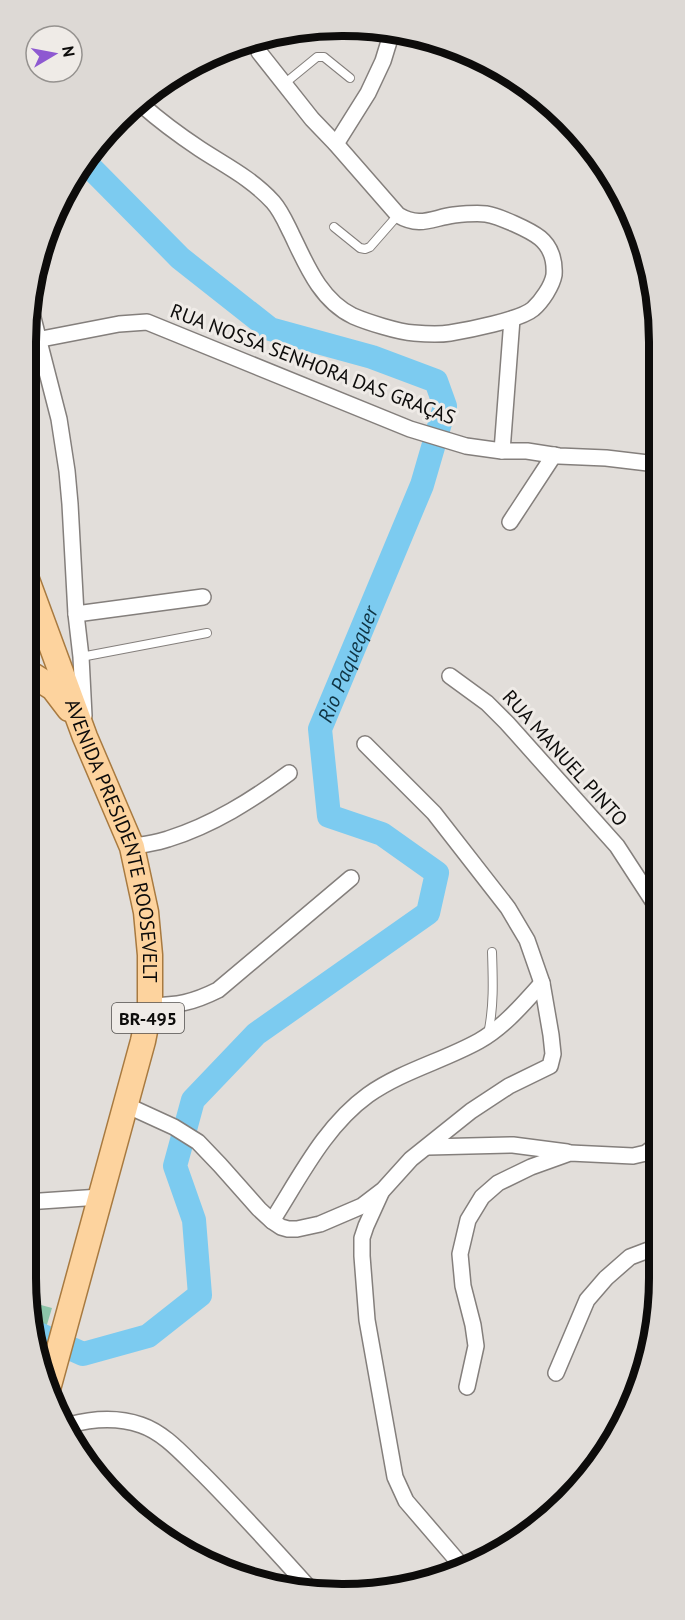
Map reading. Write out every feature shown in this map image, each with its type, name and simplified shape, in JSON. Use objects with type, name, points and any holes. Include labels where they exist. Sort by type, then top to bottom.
[{"type":"main road","name":"AVENIDA PRESIDENTE ROOSEVELT","points":[[36,604],[85,737],[132,847],[146,912],[150,956],[150,1006],[143,1041],[52,1375]]},
{"type":"main road","points":[[36,671],[44,672],[50,669],[52,662],[50,643]]},
{"type":"main road","name":"BR-495","points":[[36,677],[53,688],[68,707],[85,737]]},
{"type":"street","points":[[336,144],[368,93],[383,61],[389,40]]},
{"type":"street","points":[[145,108],[163,124],[201,150],[239,172],[275,204],[312,276],[324,294],[353,316],[411,333],[431,334],[448,333],[512,319],[532,309],[553,281],[555,266],[549,247],[540,238],[513,223],[487,214],[456,215],[417,222],[407,221],[398,215],[312,119],[259,52],[258,47]]},
{"type":"street","points":[[502,451],[512,319]]},
{"type":"street","name":"RUA NOSSA SENHORA DAS GRAÇAS","points":[[36,340],[119,324],[147,322],[410,429],[466,446],[649,463]]},
{"type":"street","points":[[36,353],[59,419],[67,471],[85,737]]},
{"type":"street","points":[[510,522],[554,455]]},
{"type":"street","points":[[76,614],[203,597]]},
{"type":"street","name":"RUA MANUEL PINTO","points":[[450,676],[487,703],[507,723],[616,846],[649,896]]},
{"type":"street","points":[[126,1105],[157,1118],[190,1137],[207,1151],[259,1209],[272,1221],[288,1229],[320,1224],[362,1206],[383,1190],[411,1160],[471,1111],[510,1086],[550,1066],[553,1054],[552,1035],[542,983],[527,940],[508,908],[434,813],[365,744]]},
{"type":"street","points":[[132,847],[166,840],[237,809],[289,772]]},
{"type":"street","points":[[150,1006],[185,1004],[218,990],[351,878]]},
{"type":"street","points":[[272,1221],[334,1125],[352,1107],[386,1084],[479,1041],[501,1026],[542,983]]},
{"type":"street","points":[[428,1147],[513,1145],[570,1153],[633,1156],[649,1151]]},
{"type":"street","points":[[467,1387],[476,1346],[460,1254],[468,1220],[482,1197],[498,1183],[531,1167],[570,1153]]},
{"type":"street","points":[[383,1190],[362,1238],[362,1256],[367,1320],[395,1477],[406,1501],[459,1561]]},
{"type":"street","points":[[36,1201],[100,1197]]},
{"type":"street","points":[[556,1373],[586,1300],[630,1257],[649,1250]]},
{"type":"street","points":[[73,1424],[105,1420],[141,1425],[157,1433],[177,1449],[232,1504],[303,1581]]},
{"type":"lane","points":[[284,84],[316,57],[324,57],[350,78]]},
{"type":"lane","points":[[334,226],[360,248],[365,249],[370,247],[398,215]]},
{"type":"lane","points":[[81,657],[207,633]]},
{"type":"lane","points":[[488,1034],[493,1003],[492,952]]},
{"type":"green space","points":[[38,1304],[52,1308],[42,1339]]},
{"type":"waterway","name":"Rio Paquequer","points":[[42,1335],[83,1354],[148,1336],[200,1295],[194,1220],[175,1166],[193,1100],[256,1034],[428,913],[437,873],[382,834],[329,816],[320,729],[422,485],[445,406],[436,381],[372,357],[270,329],[180,258],[91,168]]}]
